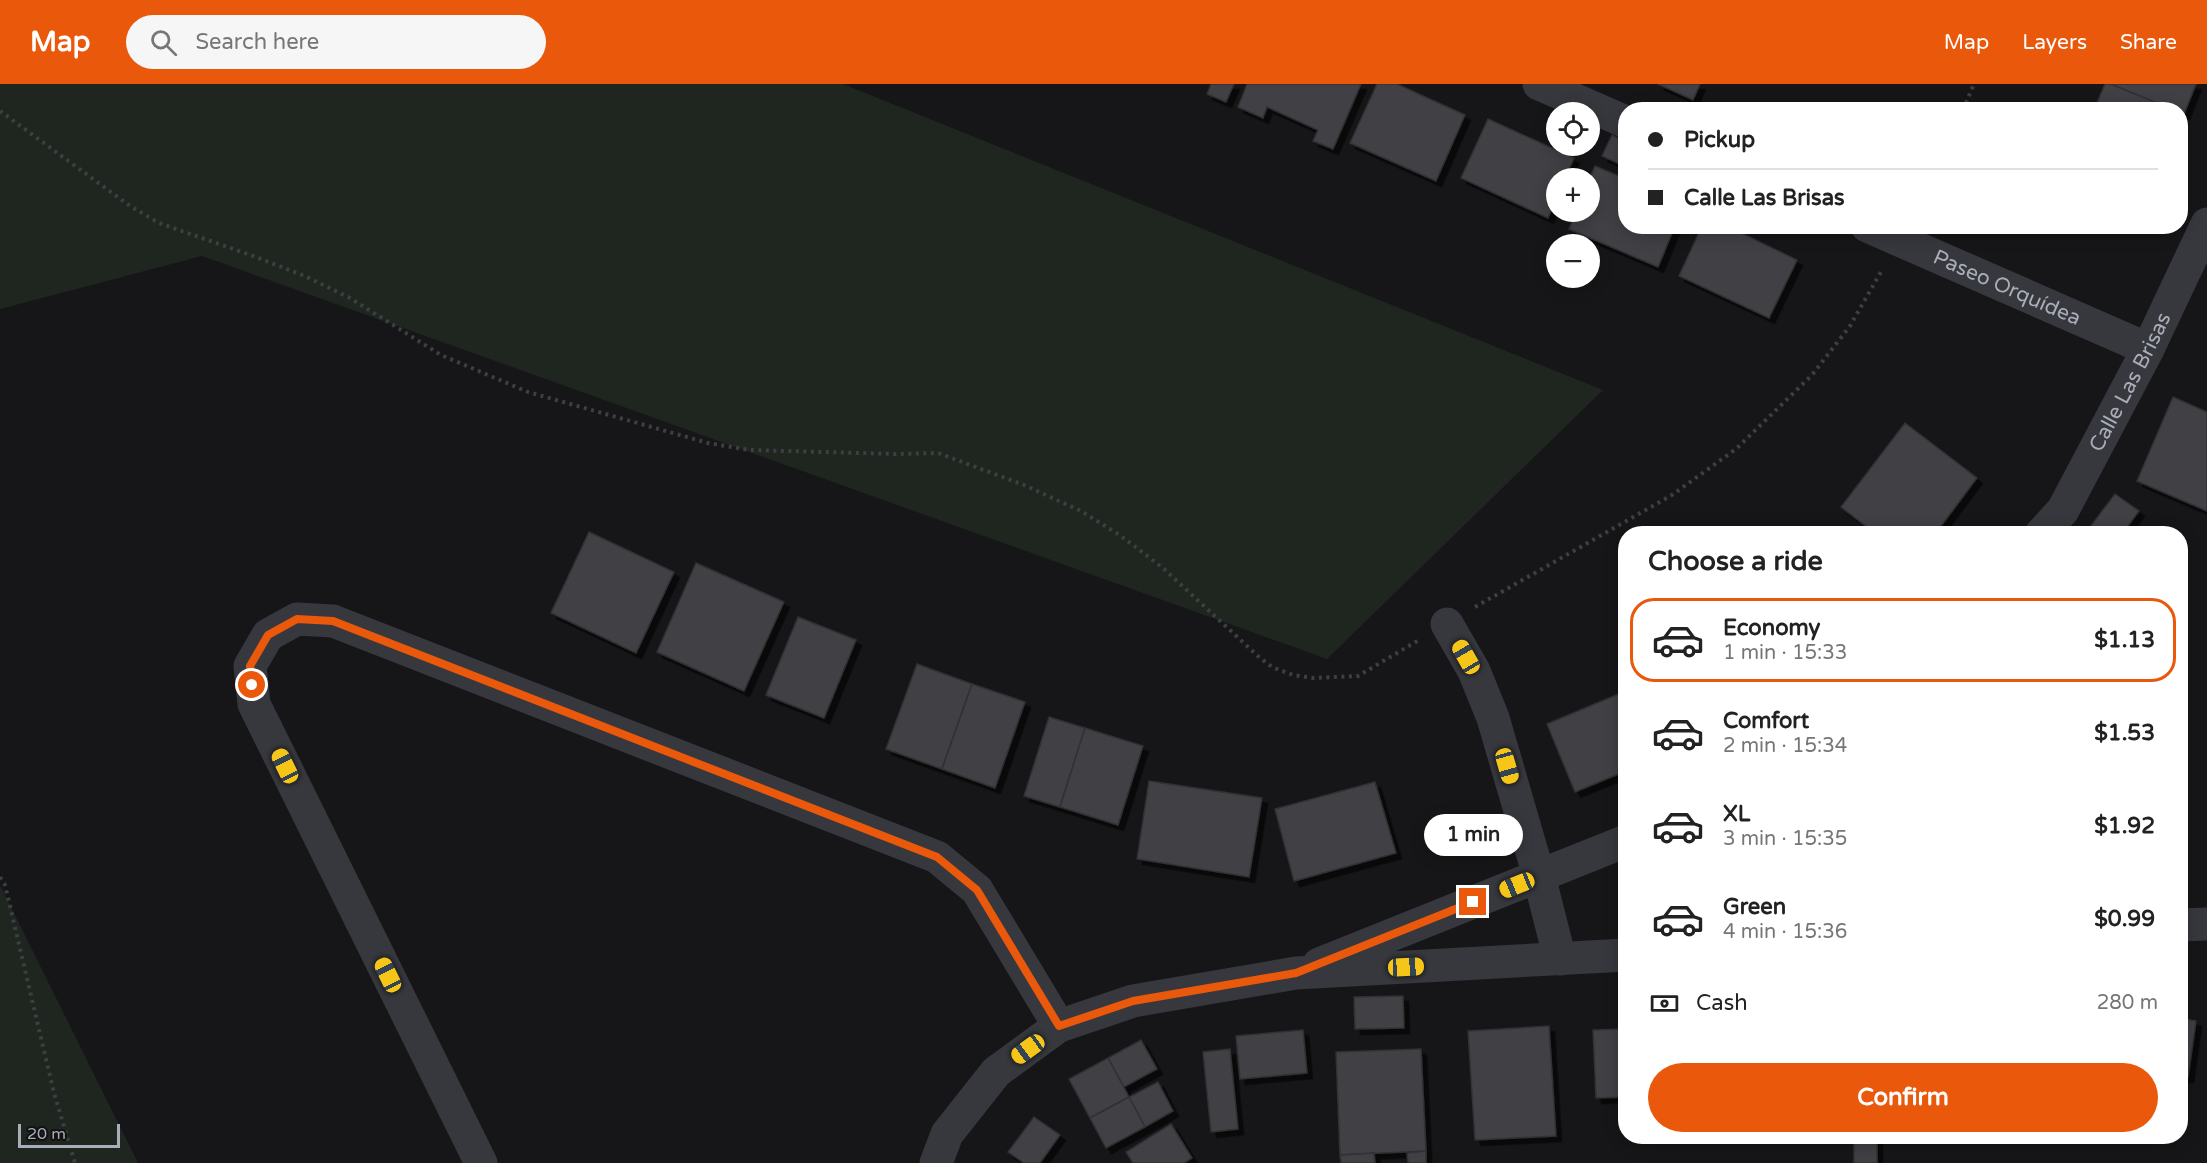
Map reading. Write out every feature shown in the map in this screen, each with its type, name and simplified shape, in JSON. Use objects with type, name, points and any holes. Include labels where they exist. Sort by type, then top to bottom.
[{"type":"street","points":[[1539,84],[1618,119]]},
{"type":"street","name":"Calle Las Brisas","points":[[2048,526],[2063,510],[2148,349],[2207,224]]},
{"type":"street","name":"Paseo Orquídea","points":[[1885,234],[2148,349]]},
{"type":"street","points":[[481,1163],[254,704],[250,666],[268,635],[297,619],[333,621],[937,857],[977,890],[1059,1026]]},
{"type":"street","points":[[1447,624],[1474,670],[1493,718],[1539,876],[1560,959]]},
{"type":"street","points":[[1296,973],[1618,844]]},
{"type":"street","points":[[2188,925],[2207,924]]},
{"type":"street","points":[[936,1163],[947,1134],[996,1072],[1059,1026],[1133,1001],[1296,973],[1618,955]]},
{"type":"path","points":[[1966,102],[1974,84]]},
{"type":"path","points":[[0,111],[130,206],[159,223],[307,277],[350,298],[441,355],[528,392],[708,443],[750,450],[938,453],[1024,484],[1081,511],[1121,536],[1163,568],[1272,667],[1293,675],[1313,678],[1358,676],[1672,495],[1736,449],[1805,382],[1843,334],[1859,312],[1898,240]]},
{"type":"path","points":[[0,877],[5,885],[54,1093],[75,1163]]},
{"type":"shaded area","points":[[0,84],[843,84],[1603,390],[1327,659],[202,256],[0,309]]},
{"type":"shaded area","points":[[0,885],[138,1163],[0,1163]]},
{"type":"building","points":[[1211,84],[1234,84],[1226,102],[1207,94]]},
{"type":"building","points":[[1247,84],[1361,84],[1333,149],[1313,141],[1318,130],[1267,107],[1263,118],[1238,107]]},
{"type":"building","points":[[1377,84],[1397,84],[1465,115],[1436,181],[1350,143]]},
{"type":"building","points":[[1658,84],[1700,84],[1693,100]]},
{"type":"building","points":[[2105,84],[2111,84],[2156,102],[2097,102]]},
{"type":"building","points":[[2111,84],[2196,84],[2188,104],[2188,102],[2155,102]]},
{"type":"building","points":[[1488,119],[1546,145],[1546,156],[1574,158],[1570,168],[1546,168],[1546,217],[1461,178]]},
{"type":"building","points":[[1612,135],[1618,138],[1618,163],[1602,156]]},
{"type":"building","points":[[1600,168],[1618,176],[1618,234],[1672,234],[1658,267],[1600,242],[1600,234],[1581,234],[1569,229],[1572,222],[1600,222]]},
{"type":"building","points":[[1698,234],[1743,234],[1797,260],[1769,318],[1679,276]]},
{"type":"building","points":[[2173,397],[2207,412],[2207,511],[2137,481]]},
{"type":"building","points":[[1905,423],[1977,478],[1941,526],[1866,526],[1841,507]]},
{"type":"building","points":[[2115,494],[2139,511],[2128,526],[2091,526]]},
{"type":"building","points":[[589,532],[674,572],[636,653],[551,613]]},
{"type":"building","points":[[696,563],[784,602],[744,691],[657,652]]},
{"type":"building","points":[[798,617],[856,640],[824,718],[766,695]]},
{"type":"building","points":[[917,664],[972,684],[942,769],[886,749]]},
{"type":"building","points":[[972,684],[1025,702],[995,788],[942,769]]},
{"type":"building","points":[[1618,694],[1618,774],[1575,792],[1547,724]]},
{"type":"building","points":[[1049,717],[1085,728],[1060,807],[1024,796]]},
{"type":"building","points":[[1085,728],[1143,746],[1118,825],[1060,807]]},
{"type":"building","points":[[1149,781],[1262,798],[1249,877],[1137,859]]},
{"type":"building","points":[[1375,782],[1396,853],[1294,881],[1275,809]]},
{"type":"building","points":[[1403,996],[1404,1028],[1355,1029],[1354,997]]},
{"type":"building","points":[[2188,1019],[2196,1021],[2188,1077]]},
{"type":"building","points":[[1549,1026],[1556,1136],[1475,1140],[1468,1031]]},
{"type":"building","points":[[1618,1029],[1618,1097],[1596,1098],[1593,1030]]},
{"type":"building","points":[[1303,1030],[1307,1073],[1240,1079],[1236,1036]]},
{"type":"building","points":[[1141,1040],[1157,1069],[1124,1087],[1108,1058]]},
{"type":"building","points":[[1230,1049],[1238,1129],[1211,1132],[1203,1052]]},
{"type":"building","points":[[1421,1049],[1426,1151],[1340,1155],[1336,1052]]},
{"type":"building","points":[[1108,1058],[1129,1097],[1090,1118],[1069,1079]]},
{"type":"building","points":[[1158,1082],[1173,1111],[1145,1127],[1129,1097]]},
{"type":"building","points":[[1129,1097],[1145,1127],[1106,1148],[1090,1118]]},
{"type":"building","points":[[1034,1117],[1060,1135],[1040,1163],[1024,1163],[1008,1152]]},
{"type":"building","points":[[1171,1124],[1192,1158],[1184,1163],[1133,1163],[1126,1152]]},
{"type":"building","points":[[1854,1144],[1877,1144],[1877,1163],[1854,1163]]},
{"type":"building","points":[[1426,1151],[1426,1163],[1408,1163],[1407,1153]]},
{"type":"building","points":[[1374,1153],[1375,1163],[1341,1163],[1340,1155]]},
{"type":"route","points":[[252,685],[250,666],[268,635],[297,619],[333,621],[937,857],[977,890],[1059,1026],[1133,1001],[1296,973],[1473,902]]}]
